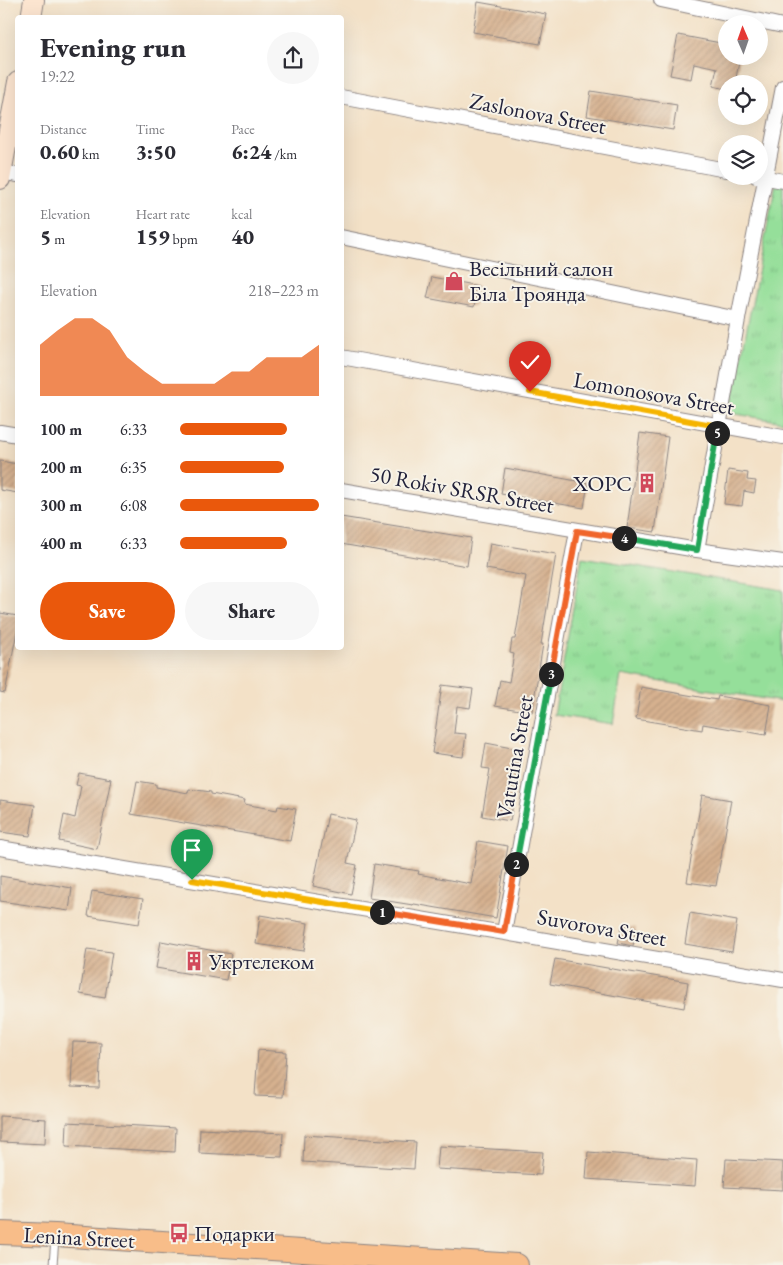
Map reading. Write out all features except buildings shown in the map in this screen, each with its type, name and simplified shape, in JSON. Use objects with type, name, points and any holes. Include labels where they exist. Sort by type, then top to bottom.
[{"type":"main road","name":"Lenina Street","points":[[0,1233],[517,1265]]},
{"type":"street","points":[[32,15],[34,0]]},
{"type":"street","points":[[661,0],[685,2],[783,26]]},
{"type":"street","points":[[768,148],[783,87]]},
{"type":"street","points":[[6,176],[10,102],[15,90]]},
{"type":"street","name":"Zaslonova Street","points":[[344,98],[718,168]]},
{"type":"street","points":[[768,178],[783,181]]},
{"type":"street","points":[[697,550],[760,185]]},
{"type":"street","points":[[344,238],[738,319]]},
{"type":"street","name":"Lomonosova Street","points":[[344,358],[783,437]]},
{"type":"street","points":[[0,432],[15,434]]},
{"type":"street","name":"50 Rokiv SRSR Street","points":[[344,491],[577,531],[783,562]]},
{"type":"street","name":"Vatutina Street","points":[[504,932],[577,531]]},
{"type":"street","name":"Suvorova Street","points":[[0,848],[783,980]]},
{"type":"lane","points":[[53,1265],[55,1235]]},
{"type":"green space","points":[[776,183],[783,184],[783,422],[730,413]]},
{"type":"green space","points":[[582,557],[783,590],[783,702],[621,675],[613,724],[554,715]]},
{"type":"place","name":"Весільний салон Біла Троянда","points":[[454,281]]},
{"type":"place","name":"ХОРС","points":[[647,483]]},
{"type":"place","name":"Укртелеком","points":[[194,961]]},
{"type":"place","name":"Подарки","points":[[179,1233]]},
{"type":"route","points":[[192,880],[504,932],[577,531],[697,550],[718,426],[530,392]]}]
